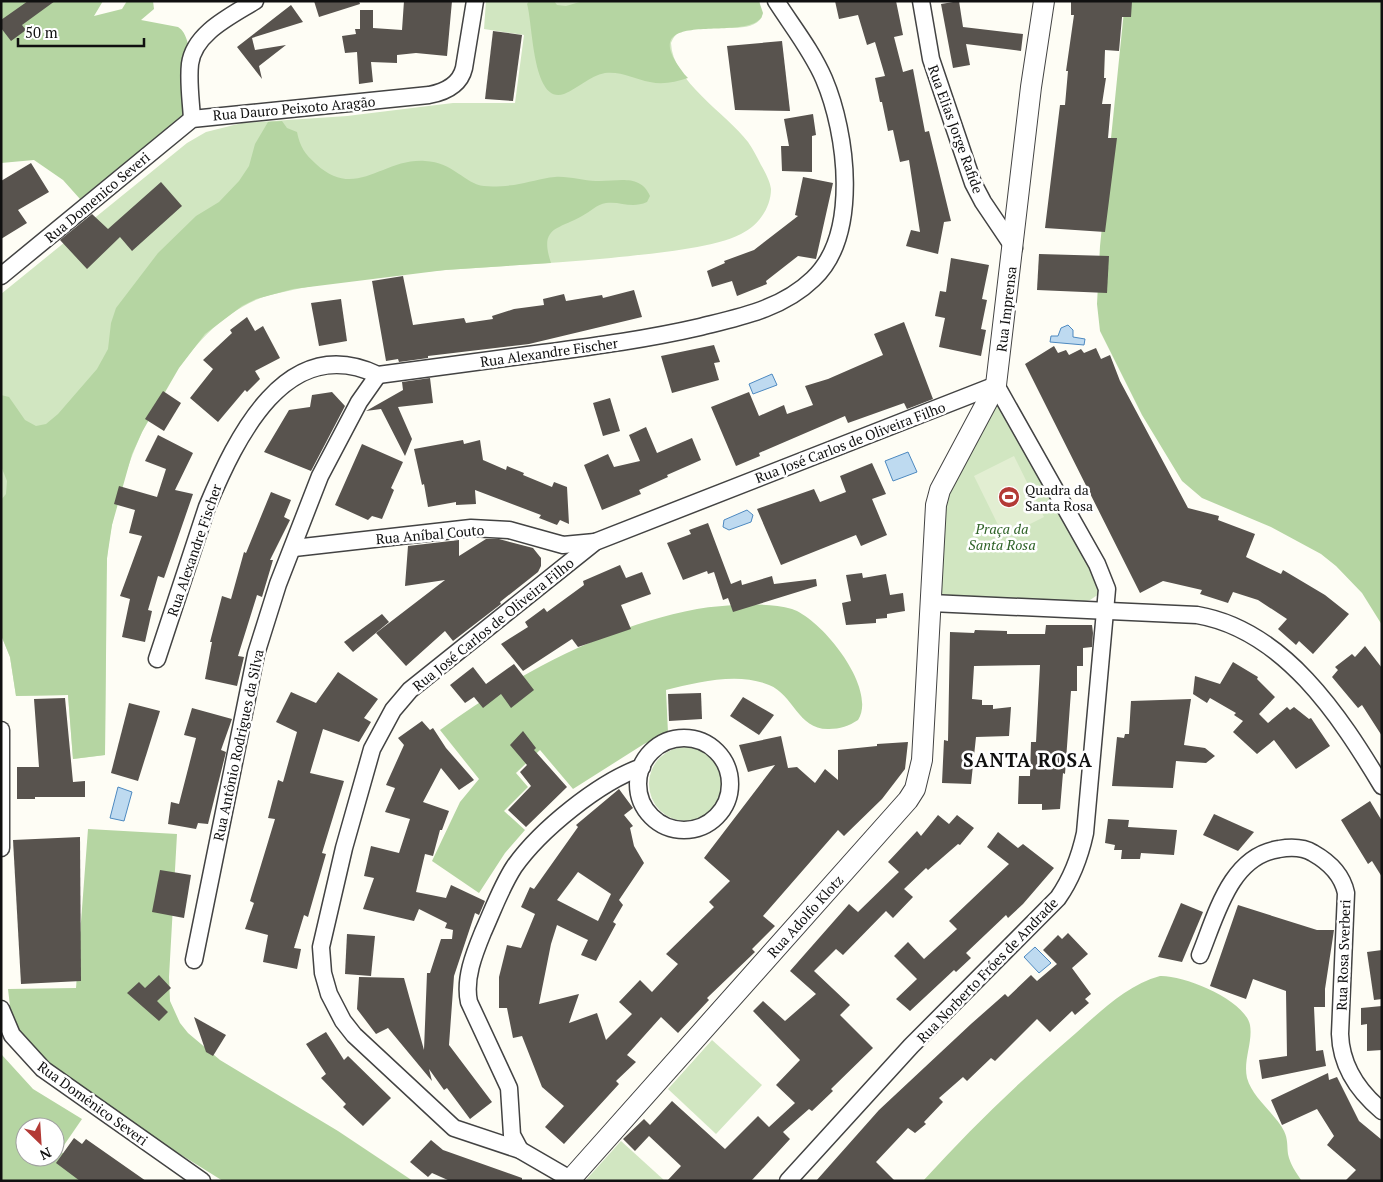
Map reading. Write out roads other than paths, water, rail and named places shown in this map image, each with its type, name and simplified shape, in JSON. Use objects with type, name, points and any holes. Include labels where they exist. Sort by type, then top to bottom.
[{"type":"street","name":"Rua Dauro Peixoto Aragão","points":[[254,1],[211,31],[194,49],[190,72],[192,118],[440,92],[456,84],[463,72],[475,1]]},
{"type":"street","name":"Rua Alexandre Fischer","points":[[157,659],[210,499],[228,461],[251,422],[273,393],[299,374],[334,364],[353,364],[378,375],[624,342],[667,334],[765,310],[797,292],[814,278],[828,260],[842,227],[845,198],[844,171],[838,133],[823,78],[776,1]]},
{"type":"street","name":"Rua Elias Jorge Rafide","points":[[921,1],[931,59],[973,183],[983,202],[1014,248]]},
{"type":"street","name":"Rua Imprensa","points":[[931,603],[936,506],[940,490],[996,385],[1014,248],[1031,87],[1044,1]]},
{"type":"street","name":"Rua Domenico Severi","points":[[1,276],[192,118]]},
{"type":"street","name":"Rua Antônio Rodrigues da Silva","points":[[194,960],[251,675],[278,584],[294,548],[320,476],[359,402],[378,375]]},
{"type":"street","name":"Rua José Carlos de Oliveira Filho","points":[[570,1180],[520,1150],[458,1130],[448,1124],[354,1035],[343,1021],[329,994],[323,973],[321,948],[344,848],[377,736],[393,710],[422,680],[595,542],[996,385]]},
{"type":"street","name":"Rua Norberto Fróes de Andrade","points":[[788,1181],[911,1046],[1058,898],[1066,888],[1080,855],[1085,833],[1107,589],[1097,564],[996,385]]},
{"type":"street","name":"Rua Aníbal Couto","points":[[294,548],[471,528],[509,530],[563,545],[595,542]]},
{"type":"street","points":[[931,603],[1106,610],[1212,618],[1239,628],[1285,660],[1322,699],[1359,748],[1382,786]]},
{"type":"street","name":"Rua Adolfo Klotz","points":[[570,1180],[908,800],[915,789],[922,760],[931,603]]},
{"type":"street","points":[[1,730],[1,848]]},
{"type":"street","points":[[520,1150],[513,1138],[509,1088],[468,995],[468,981],[482,936],[507,879],[528,850],[586,798],[614,779],[642,767],[650,754],[663,744],[678,739],[701,741],[720,755],[728,769],[730,785],[727,801],[717,816],[702,826],[685,830],[667,827],[652,817],[642,802],[638,785],[642,767]]},
{"type":"street","name":"Rua Rosa Sverberi","points":[[1200,955],[1230,886],[1243,868],[1254,859],[1275,849],[1292,848],[1307,850],[1327,862],[1342,879],[1346,893],[1340,1034],[1342,1053],[1352,1077],[1367,1097],[1382,1110]]},
{"type":"street","name":"Rua Domênico Severi","points":[[1,1009],[12,1034],[43,1069],[202,1181]]},
{"type":"street","points":[[483,1139],[501,1136],[509,1127],[512,1116]]},
{"type":"water","points":[[1068,325],[1073,330],[1073,337],[1085,339],[1084,345],[1050,342],[1051,336],[1058,336],[1061,328]]},
{"type":"water","points":[[772,374],[777,385],[753,394],[749,384]]},
{"type":"water","points":[[908,452],[917,472],[893,481],[885,461]]},
{"type":"water","points":[[747,510],[753,515],[751,522],[729,530],[723,527],[724,520]]},
{"type":"water","points":[[118,787],[132,792],[124,821],[110,818]]},
{"type":"water","points":[[1035,947],[1051,963],[1039,973],[1024,957]]},
{"type":"place","name":"Quadra da Santa Rosa","points":[[1009,497]]},
{"type":"district","name":"SANTA ROSA","points":[[1028,759]]},
{"type":"park label","name":"Praça da Santa Rosa","points":[[1002,536]]}]
